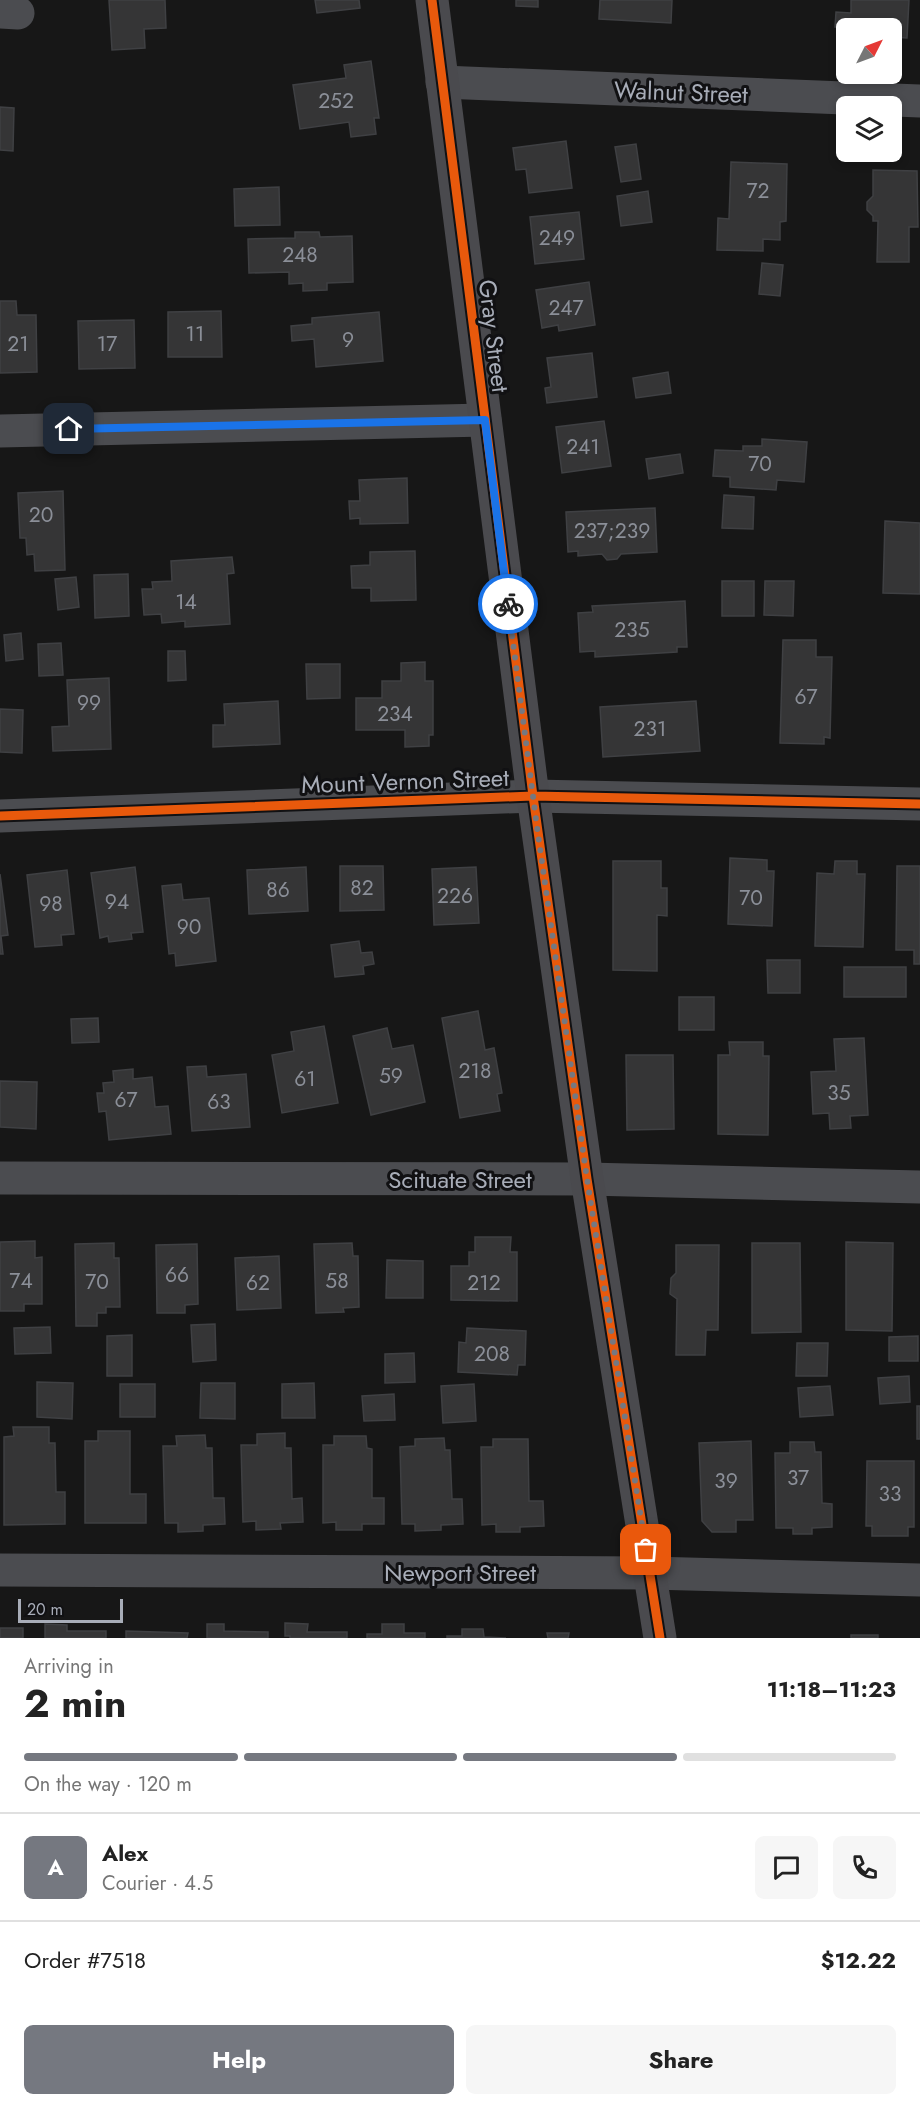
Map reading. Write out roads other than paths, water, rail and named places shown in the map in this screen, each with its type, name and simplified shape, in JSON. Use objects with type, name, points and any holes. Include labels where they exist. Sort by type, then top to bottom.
[{"type":"street","name":"Gray Street","points":[[432,0],[533,796],[587,1179],[660,1638]]},
{"type":"street","name":"Walnut Street","points":[[442,82],[920,101]]},
{"type":"street","points":[[0,431],[485,420]]},
{"type":"street","name":"Mount Vernon Street","points":[[0,816],[533,796],[920,804]]},
{"type":"street","name":"Scituate Street","points":[[0,1178],[587,1179],[920,1187]]},
{"type":"street","name":"Newport Street","points":[[0,1569],[650,1573],[920,1580]]}]
